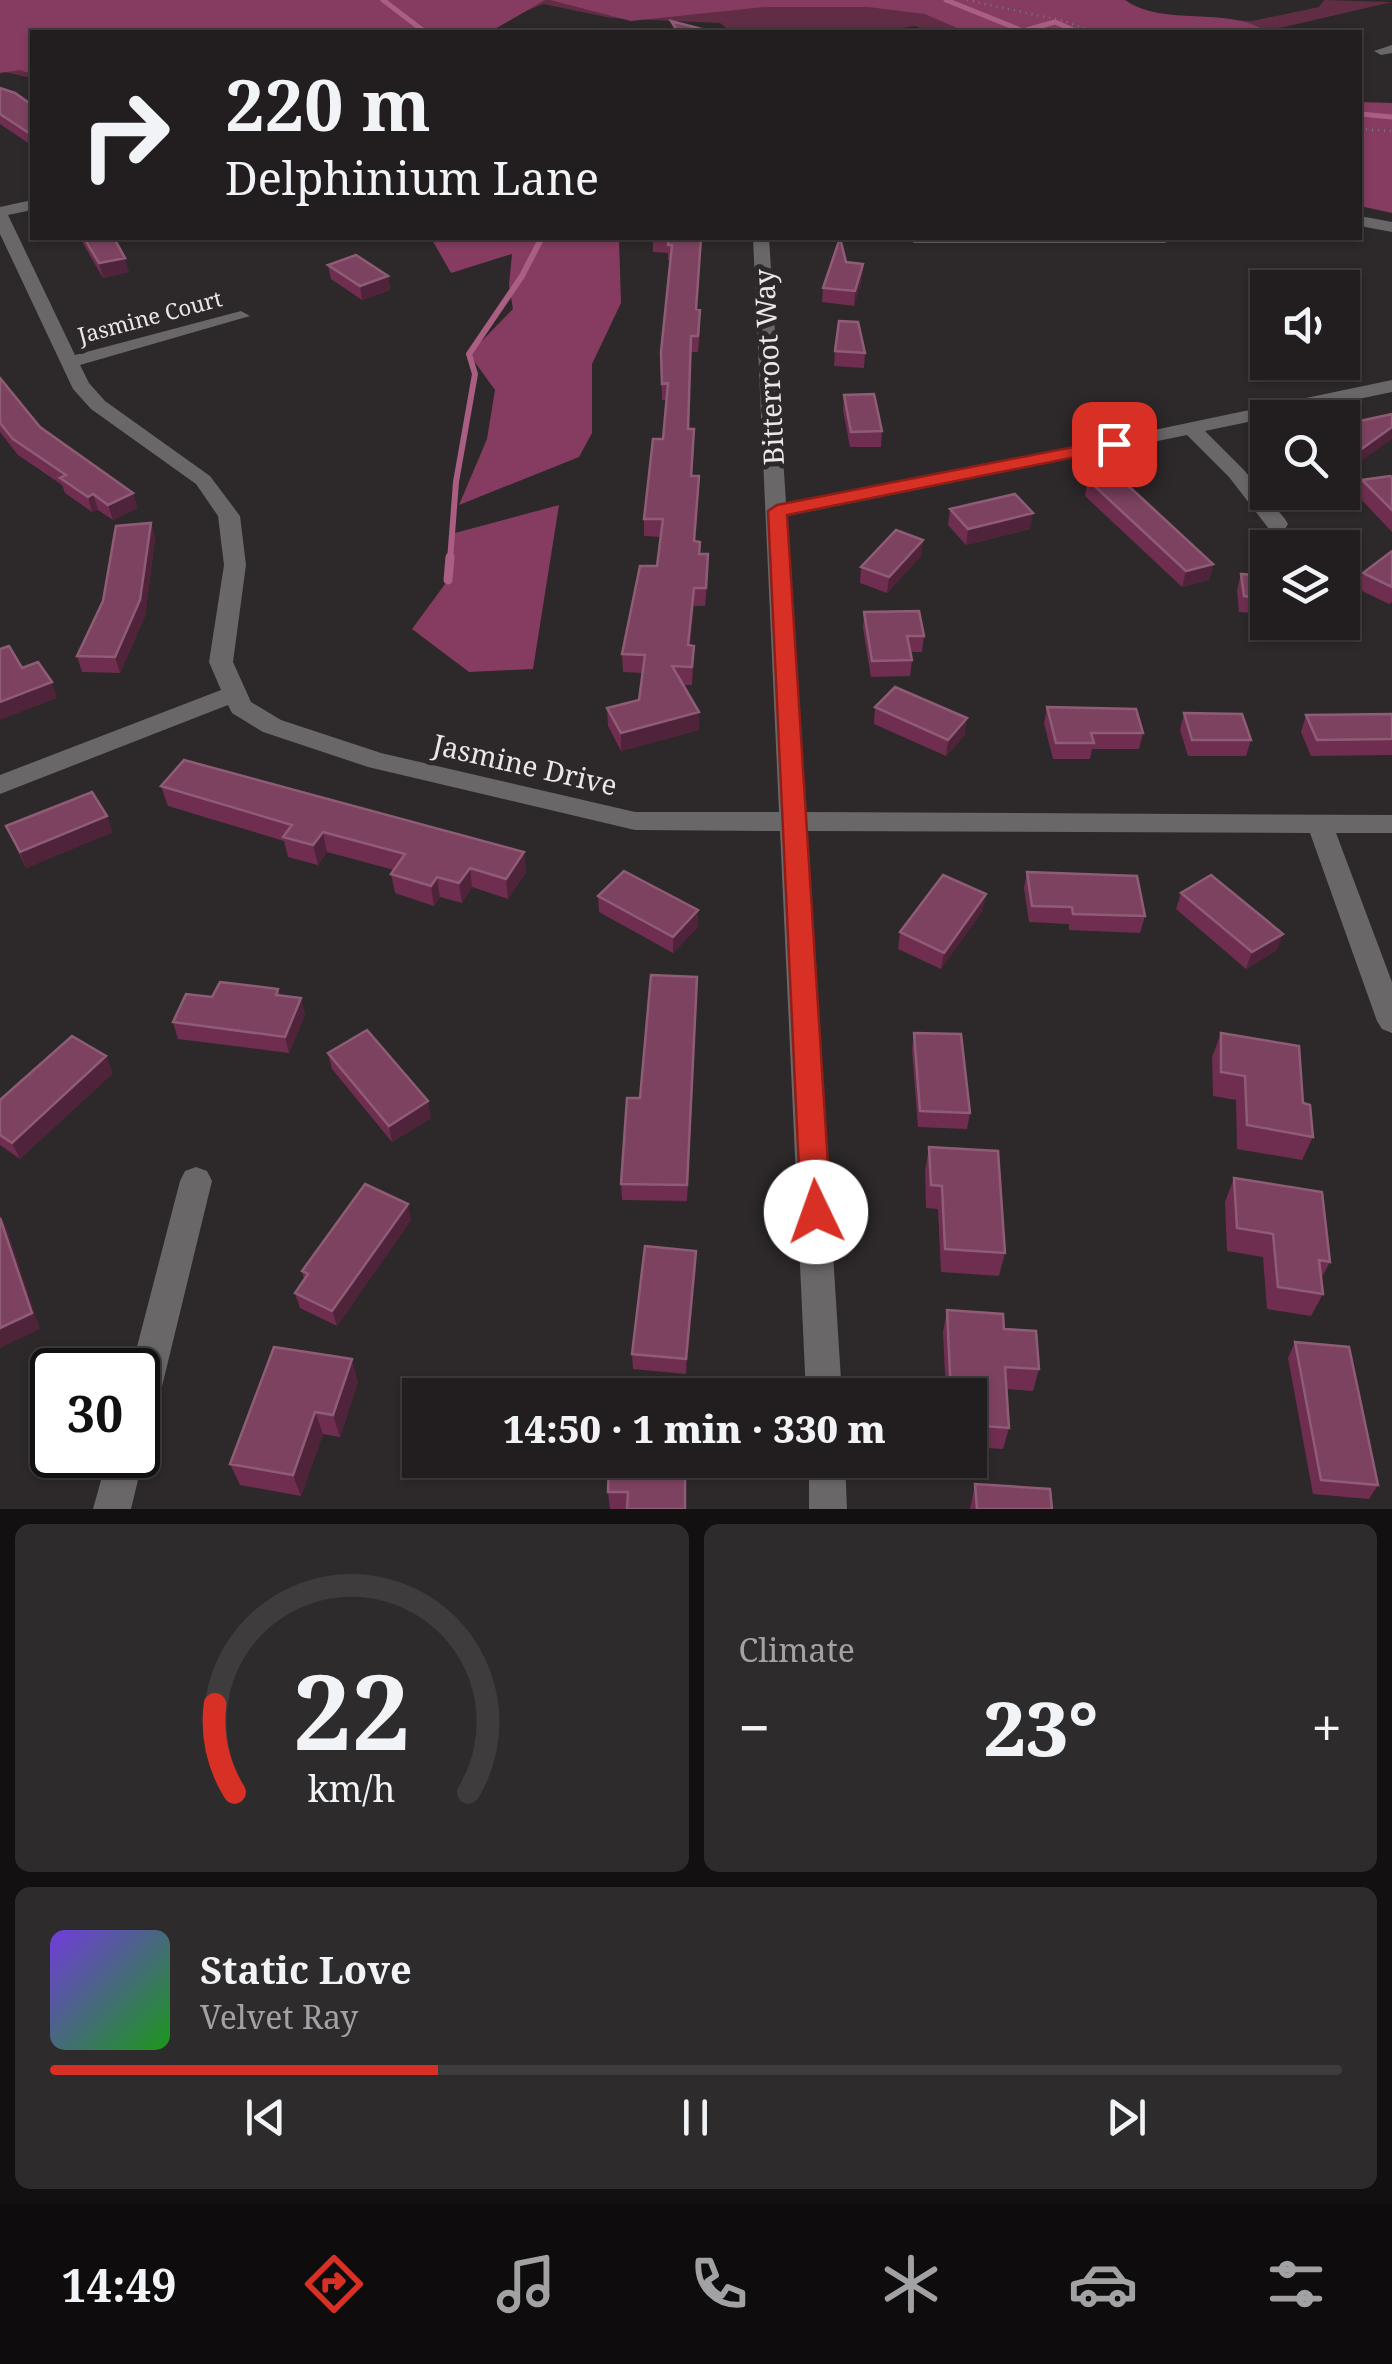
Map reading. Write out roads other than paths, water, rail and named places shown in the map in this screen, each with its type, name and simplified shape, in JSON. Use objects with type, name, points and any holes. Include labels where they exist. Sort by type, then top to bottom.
[{"type":"street","points":[[0,784],[236,693],[221,662],[235,565],[229,516],[203,480],[98,405],[80,385],[0,214],[30,206]]},
{"type":"street","points":[[1362,222],[1392,227]]},
{"type":"street","name":"Bitterroot Way","points":[[762,240],[823,1378]]},
{"type":"street","name":"Jasmine Court","points":[[70,362],[241,316]]},
{"type":"street","points":[[777,511],[1392,386]]},
{"type":"street","points":[[1191,428],[1236,473],[1277,524]]},
{"type":"street","name":"Jasmine Drive","points":[[236,693],[241,707],[272,726],[377,761],[635,821],[1392,824]]},
{"type":"street","points":[[1320,824],[1392,1021]]},
{"type":"street","points":[[154,1348],[196,1180]]},
{"type":"street","points":[[112,1509],[120,1478]]},
{"type":"street","points":[[827,1478],[828,1509]]},
{"type":"waterway","points":[[383,0],[422,30]]},
{"type":"waterway","points":[[946,0],[1021,30]]},
{"type":"waterway","points":[[1027,30],[1055,22],[1073,30]]},
{"type":"waterway","points":[[1362,114],[1392,117]]},
{"type":"waterway","points":[[539,244],[541,240]]},
{"type":"waterway","points":[[450,560],[456,482],[475,374],[469,354],[522,276],[540,241]]},
{"type":"waterway","points":[[448,580],[450,557]]}]
